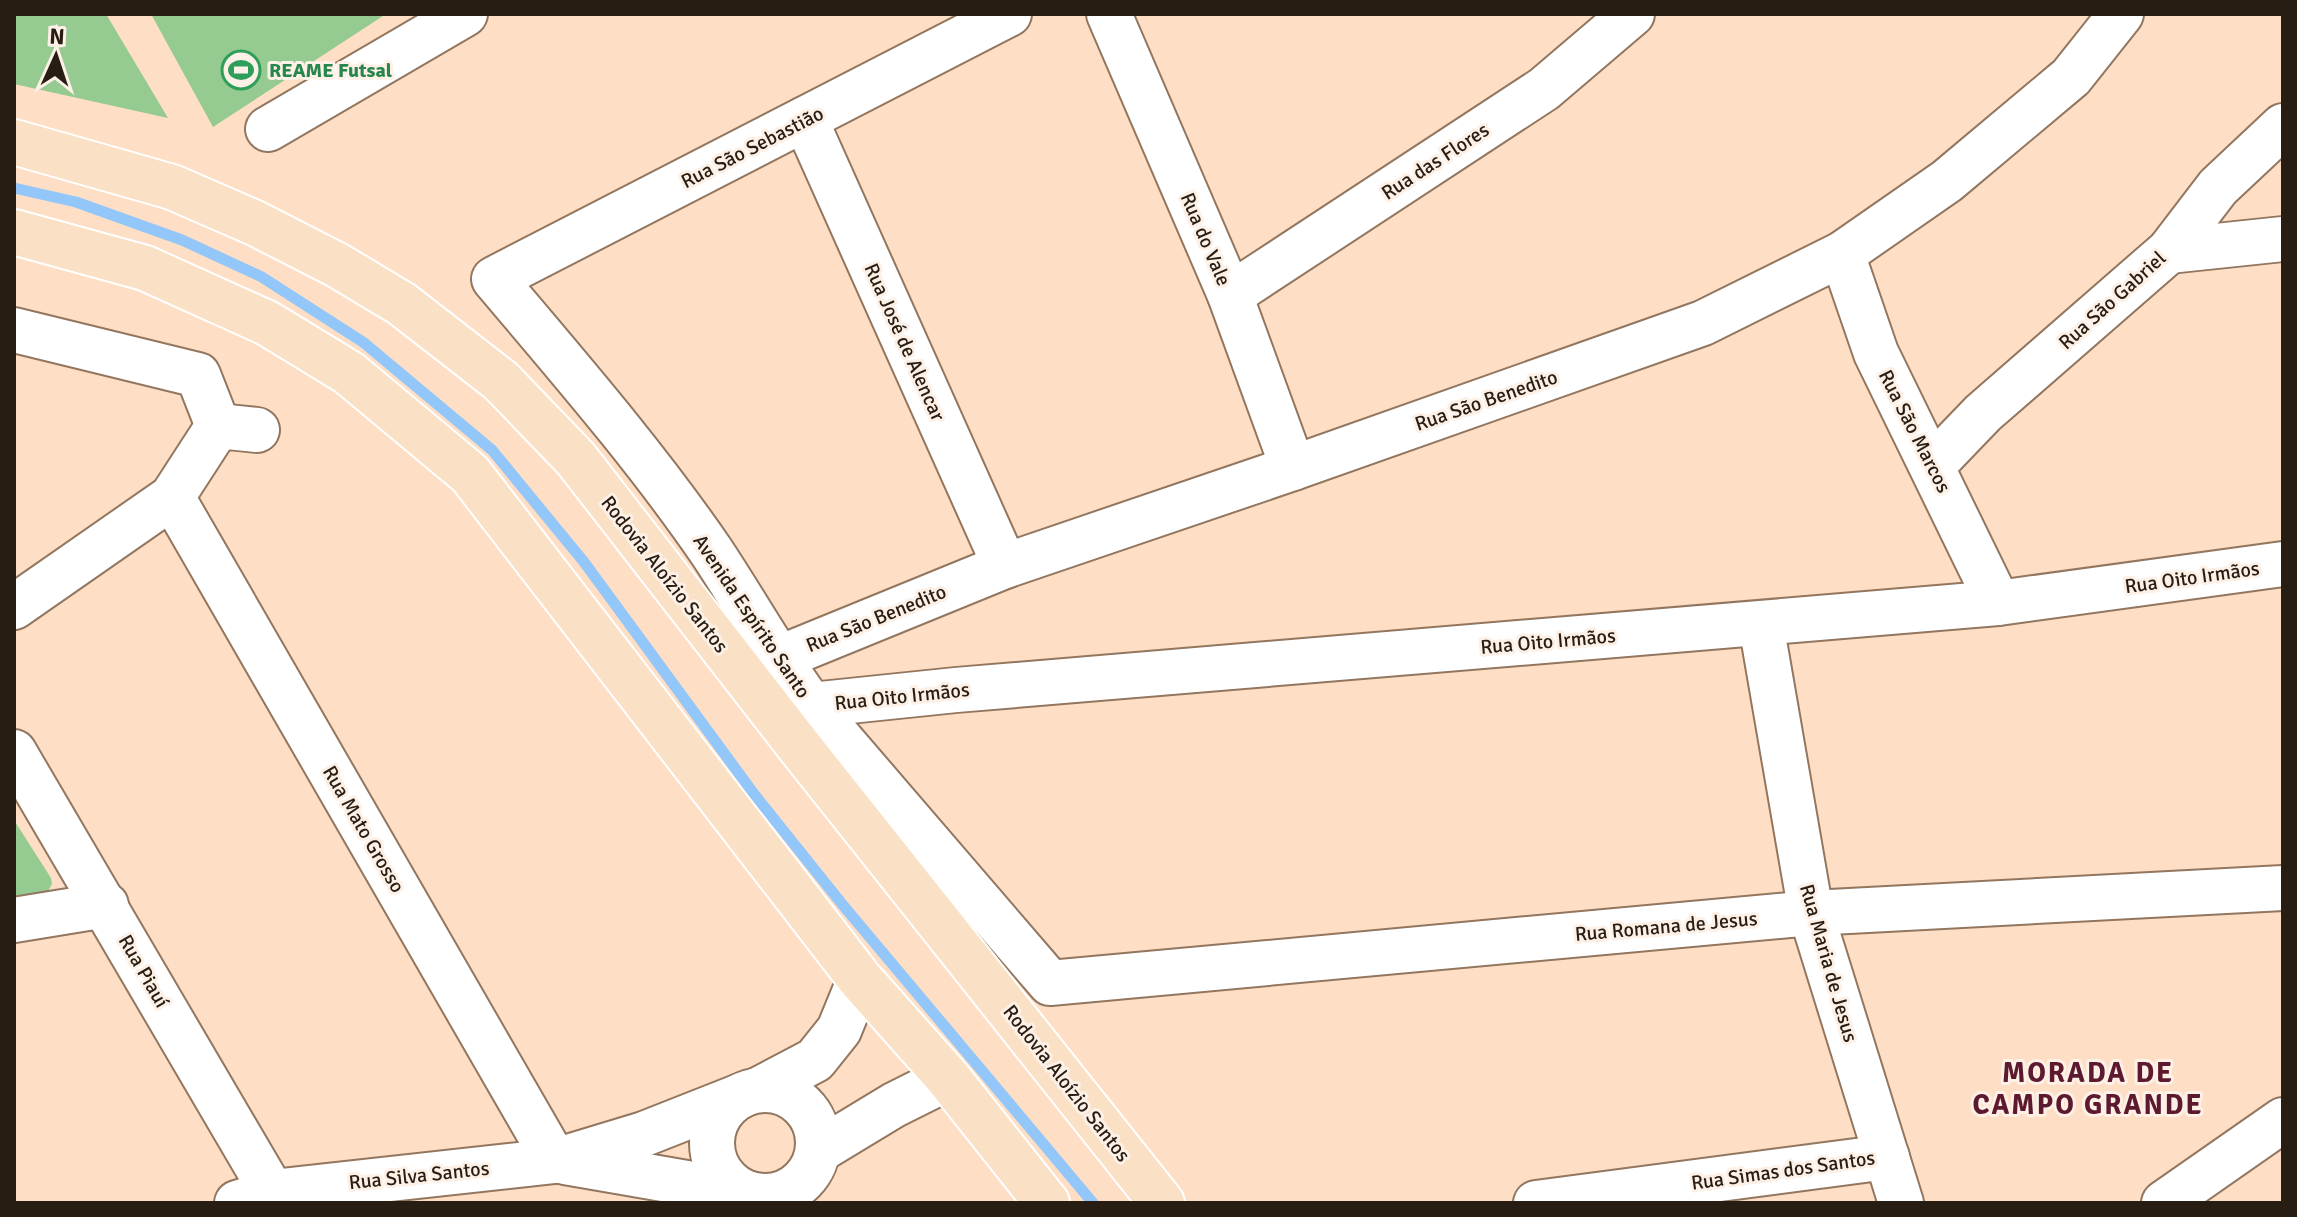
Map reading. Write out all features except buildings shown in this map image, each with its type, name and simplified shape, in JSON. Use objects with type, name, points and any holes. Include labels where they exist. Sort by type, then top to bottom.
[{"type":"main road","name":"Rodovia Aloízio Santos","points":[[14,142],[172,187],[255,223],[337,265],[402,304],[501,381],[576,459],[798,745],[1162,1203]]},
{"type":"main road","points":[[14,232],[145,268],[267,323],[349,373],[470,474],[860,979],[948,1078],[1047,1203]]},
{"type":"street","points":[[268,129],[465,14]]},
{"type":"street","name":"Rua São Sebastião","points":[[494,279],[1009,14]]},
{"type":"street","name":"Rua do Vale","points":[[1109,14],[1230,295],[1293,468]]},
{"type":"street","name":"Rua das Flores","points":[[1230,295],[1544,89],[1632,14]]},
{"type":"street","name":"Rua São Benedito","points":[[777,659],[1005,566],[1703,323],[1842,254],[1947,181],[2071,77],[2121,14]]},
{"type":"street","name":"Rua José de Alencar","points":[[805,119],[1005,566]]},
{"type":"street","name":"Rua São Gabriel","points":[[1933,465],[1983,413],[2169,251],[2218,187],[2283,126]]},
{"type":"street","points":[[2169,251],[2283,239]]},
{"type":"street","name":"Rua São Marcos","points":[[1842,254],[1876,353],[1998,603]]},
{"type":"street","name":"Avenida Espírito Santo","points":[[494,279],[614,420],[711,552],[777,659],[811,705],[1050,983]]},
{"type":"street","points":[[14,330],[198,375],[237,428],[172,497],[14,607]]},
{"type":"street","name":"Rua Mato Grosso","points":[[172,497],[555,1161]]},
{"type":"street","name":"Rua Oito Irmãos","points":[[811,705],[972,688],[1998,603],[2283,564]]},
{"type":"street","name":"Rua Maria de Jesus","points":[[1761,624],[1811,913],[1901,1203]]},
{"type":"street","name":"Rua Piauí","points":[[14,752],[106,905],[255,1197]]},
{"type":"street","name":"Rua Romana de Jesus","points":[[1050,983],[1811,913],[2283,888]]},
{"type":"street","points":[[14,920],[106,905]]},
{"type":"street","name":"Rua Silva Santos","points":[[255,1197],[555,1161],[644,1134],[750,1092],[815,1060],[839,1030],[860,979]]},
{"type":"street","points":[[814,1178],[818,1134],[803,1106],[790,1096],[774,1091],[750,1092],[729,1104],[718,1116],[712,1132],[712,1148],[724,1178],[752,1195],[770,1196],[787,1192],[814,1178],[894,1105],[948,1078]]},
{"type":"street","points":[[2164,1203],[2283,1120]]},
{"type":"street","name":"Rua Simas dos Santos","points":[[1536,1203],[1887,1157]]},
{"type":"street","name":"Rua Silva Santos","points":[[555,1161],[752,1195]]},
{"type":"green space","points":[[14,14],[106,14],[168,118],[14,84]]},
{"type":"green space","name":"REAME Futsal","points":[[151,14],[386,14],[213,127]]},
{"type":"green space","points":[[14,820],[51,878],[52,884],[47,893],[14,897]]},
{"type":"waterway","points":[[14,188],[76,202],[182,240],[262,277],[363,342],[492,450],[584,562],[754,794],[842,904],[1093,1203]]},
{"type":"place","name":"REAME Futsal","points":[[241,70]]},
{"type":"district","name":"MORADA DE CAMPO GRANDE","points":[[2088,1088]]}]
